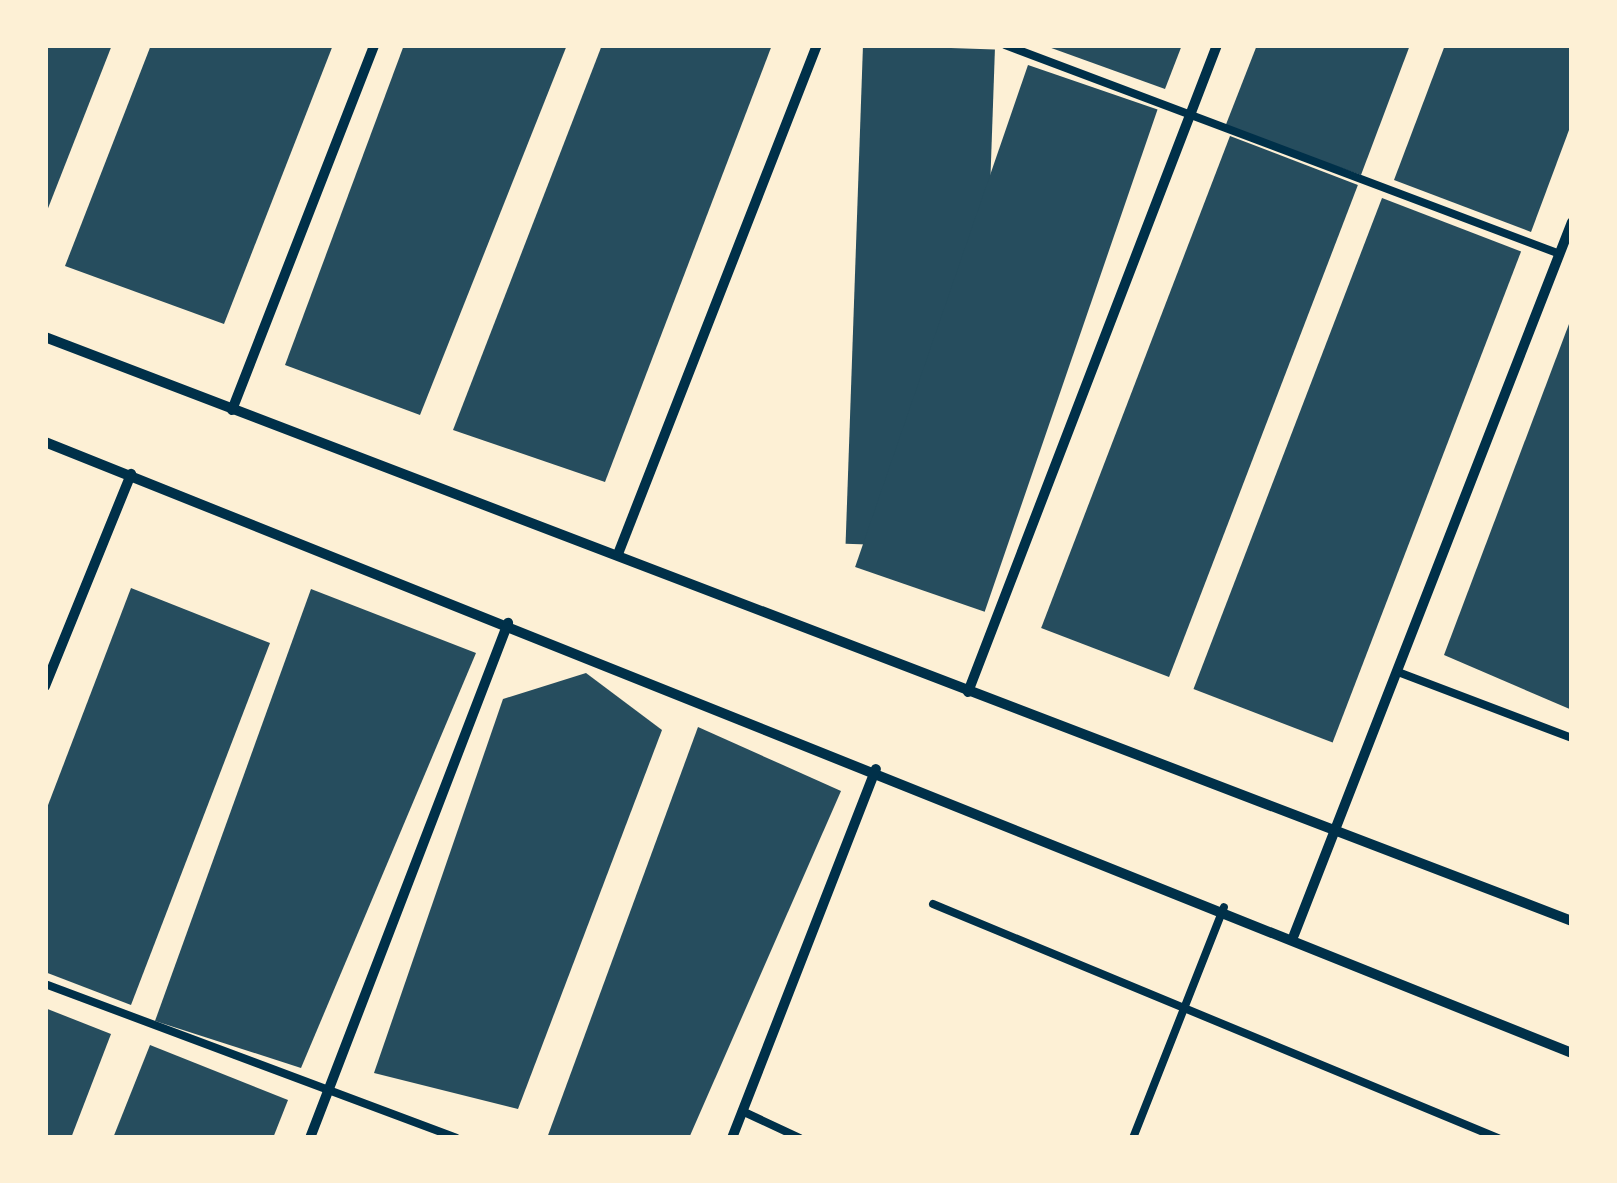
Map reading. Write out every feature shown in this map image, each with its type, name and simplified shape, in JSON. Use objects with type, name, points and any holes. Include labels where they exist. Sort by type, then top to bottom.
[{"type":"street","points":[[232,410],[374,45]]},
{"type":"street","points":[[618,554],[817,45]]},
{"type":"street","points":[[968,692],[1217,45]]},
{"type":"street","points":[[1294,935],[1572,222]]},
{"type":"street","points":[[45,337],[618,554],[1334,836],[1572,921]]},
{"type":"street","points":[[45,442],[1294,935],[1572,1053]]},
{"type":"street","points":[[45,686],[130,474]]},
{"type":"street","points":[[310,1138],[508,623]]},
{"type":"street","points":[[732,1138],[876,769]]},
{"type":"lane","points":[[1005,45],[1560,254]]},
{"type":"lane","points":[[1398,672],[1572,738]]},
{"type":"lane","points":[[934,904],[1186,1005],[1498,1138]]},
{"type":"lane","points":[[1133,1138],[1224,907]]},
{"type":"lane","points":[[45,984],[328,1094],[456,1138]]},
{"type":"lane","points":[[742,1111],[800,1138]]},
{"type":"building","points":[[45,45],[112,45],[45,216]]},
{"type":"building","points":[[151,45],[333,45],[224,324],[65,266]]},
{"type":"building","points":[[404,45],[567,45],[420,415],[285,365]]},
{"type":"building","points":[[602,45],[772,45],[605,482],[453,430]]},
{"type":"building","points":[[863,45],[995,50],[978,548],[846,544]]},
{"type":"building","points":[[1043,45],[1182,45],[1165,89]]},
{"type":"building","points":[[1257,45],[1410,45],[1361,175],[1225,127]]},
{"type":"building","points":[[1445,45],[1572,45],[1572,122],[1531,232],[1394,180]]},
{"type":"building","points":[[1028,65],[1158,110],[985,612],[855,567]]},
{"type":"building","points":[[1230,136],[1358,185],[1169,677],[1041,628]]},
{"type":"building","points":[[1382,198],[1521,251],[1333,742],[1193,689]]},
{"type":"building","points":[[1572,316],[1572,710],[1444,655]]},
{"type":"building","points":[[131,588],[270,643],[131,1005],[45,972],[45,813]]},
{"type":"building","points":[[311,589],[476,653],[301,1068],[155,1021]]},
{"type":"building","points":[[586,673],[662,730],[518,1109],[374,1073],[503,699]]},
{"type":"building","points":[[698,727],[841,791],[689,1138],[547,1138]]},
{"type":"building","points":[[45,1008],[111,1034],[71,1138],[45,1138]]},
{"type":"building","points":[[150,1045],[288,1100],[273,1138],[113,1138]]}]
